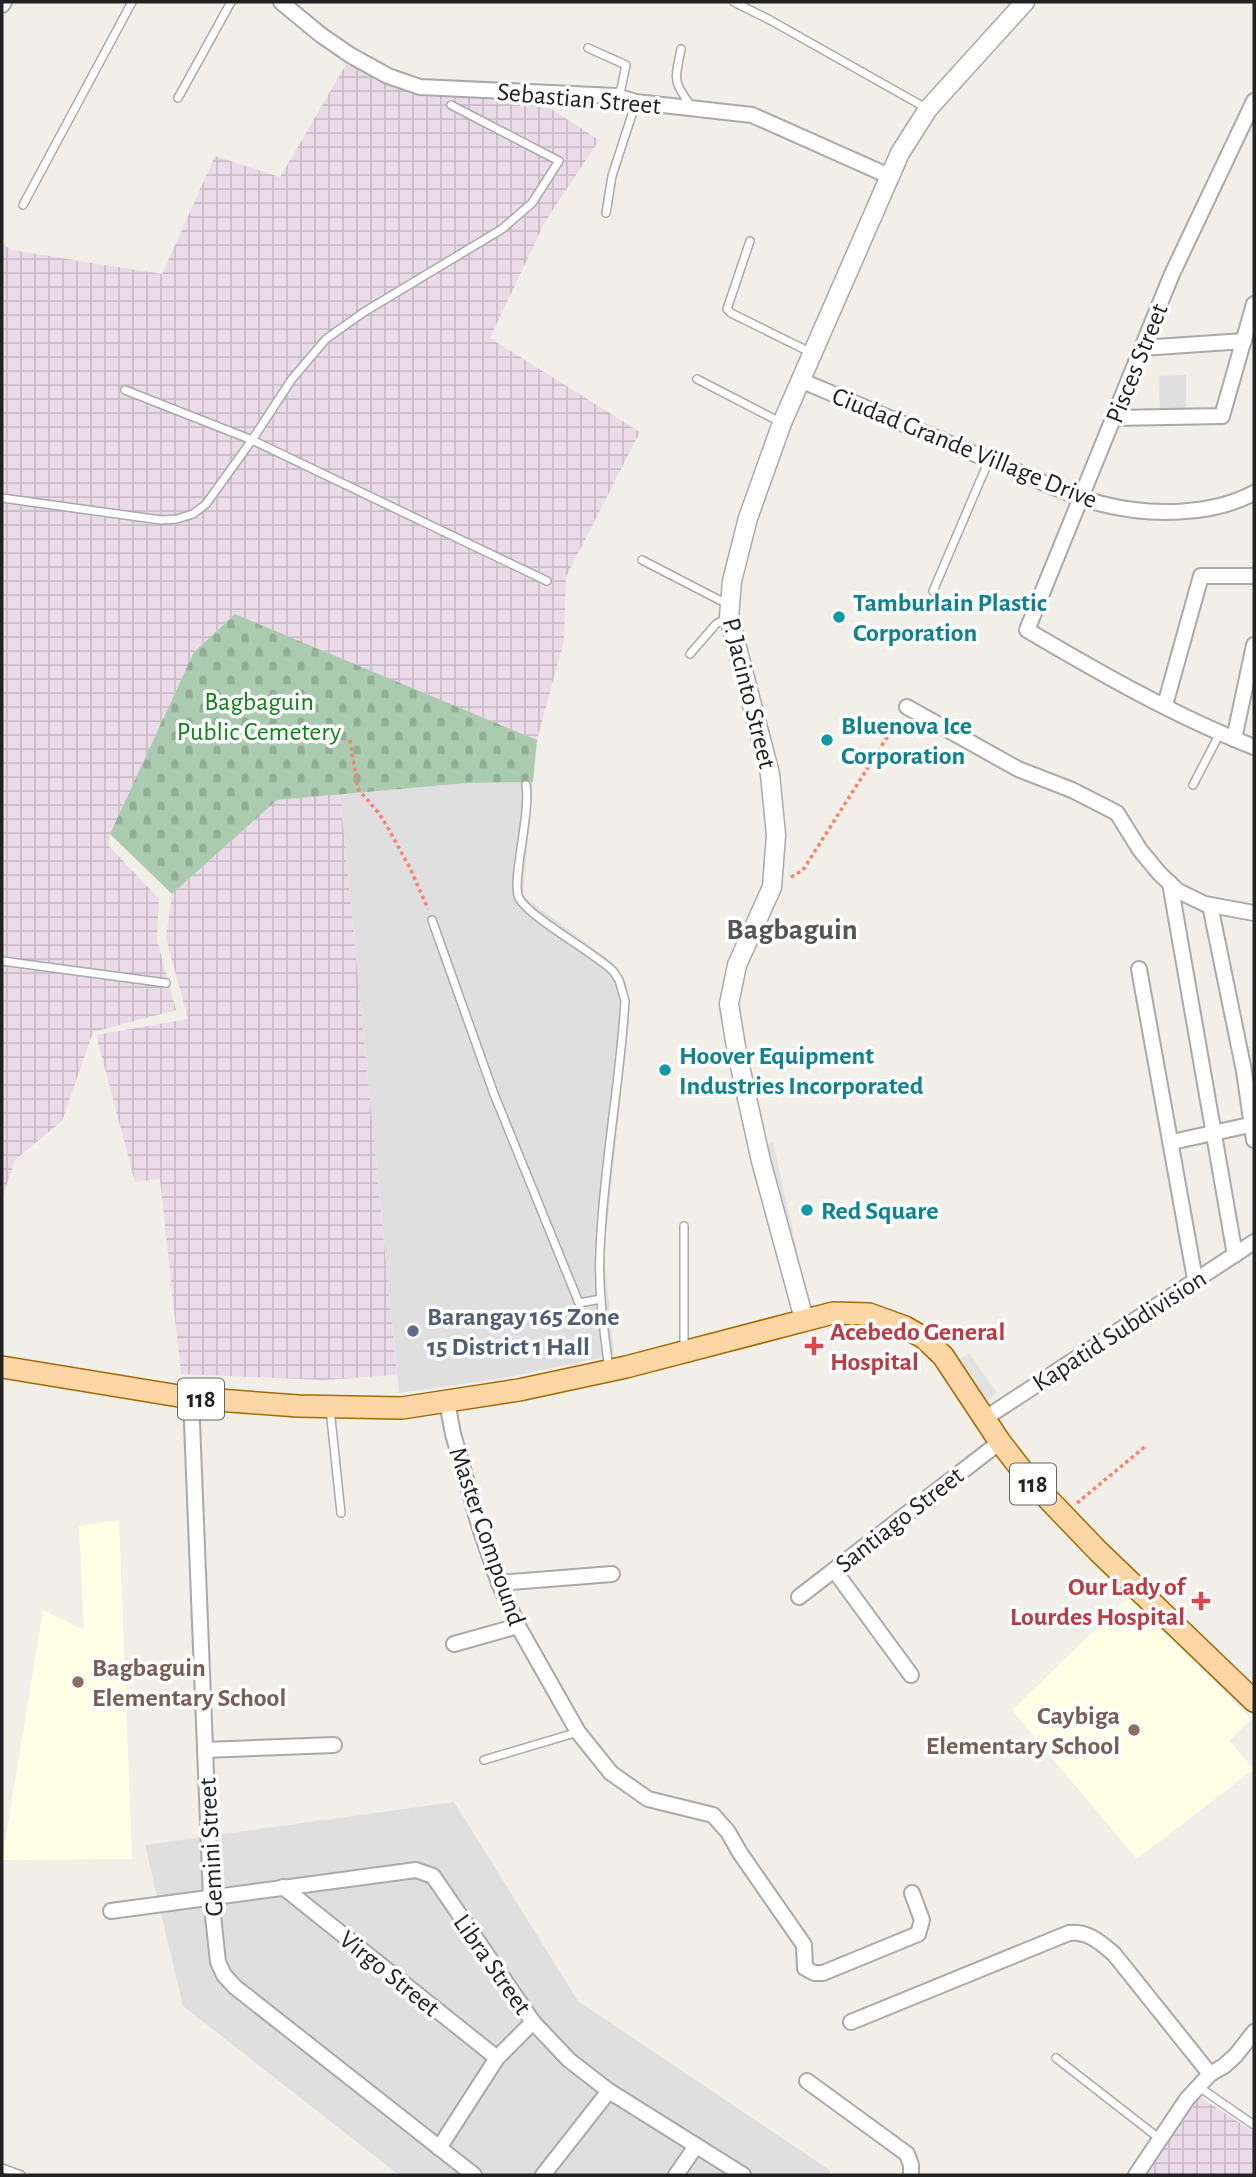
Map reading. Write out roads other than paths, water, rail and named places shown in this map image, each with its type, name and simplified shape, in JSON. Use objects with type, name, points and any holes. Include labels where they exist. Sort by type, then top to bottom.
[{"type":"main road","name":"118","points":[[2,1367],[191,1398],[330,1407],[393,1408],[519,1390],[609,1371],[833,1312],[869,1314],[905,1327],[924,1338],[943,1356],[1000,1442],[1028,1478],[1098,1551],[1254,1701]]},
{"type":"street","name":"Sebastian Street","points":[[281,2],[350,55],[388,76],[420,86],[616,96],[636,102],[752,115],[889,176]]},
{"type":"street","name":"P. Jacinto Street","points":[[804,1318],[761,1161],[729,1004],[737,965],[772,887],[776,835],[770,774],[729,611],[736,557],[782,423],[889,176],[914,128],[928,109],[1025,2]]},
{"type":"street","name":"Pisces Street","points":[[1165,705],[1027,630],[1172,274],[1248,130],[1254,101]]},
{"type":"street","points":[[1114,418],[1222,416],[1254,304]]},
{"type":"street","points":[[1142,348],[1244,341]]},
{"type":"street","name":"Ciudad Grande Village Drive","points":[[800,380],[989,460],[1104,505],[1161,511],[1217,506],[1254,493]]},
{"type":"street","points":[[1254,576],[1200,576],[1165,705],[1254,747]]},
{"type":"street","points":[[1227,736],[1254,645]]},
{"type":"street","points":[[907,707],[1018,769],[1072,790],[1117,813],[1140,850],[1170,883],[1191,898],[1210,905],[1254,913]]},
{"type":"street","points":[[1170,883],[1235,1255]]},
{"type":"street","points":[[1210,905],[1249,1070],[1254,1140]]},
{"type":"street","points":[[1139,969],[1195,1279]]},
{"type":"street","points":[[1172,1142],[1253,1124]]},
{"type":"street","name":"Kapatid Subdivision","points":[[984,1419],[1254,1242]]},
{"type":"street","name":"Gemini Street","points":[[191,1398],[211,1897],[218,1962],[224,1975],[235,1987],[474,2175]]},
{"type":"street","name":"Master Compound","points":[[447,1402],[453,1434],[479,1525],[499,1583],[518,1626],[578,1732],[611,1773],[648,1800],[713,1815],[729,1832],[740,1853],[804,1945],[805,1968],[814,1973],[823,1973],[918,1934],[922,1920],[912,1893]]},
{"type":"street","name":"Santiago Street","points":[[799,1597],[1000,1442]]},
{"type":"street","points":[[834,1570],[911,1675]]},
{"type":"street","points":[[499,1583],[612,1574]]},
{"type":"street","points":[[454,1644],[518,1626]]},
{"type":"street","points":[[205,1750],[334,1745]]},
{"type":"street","name":"Libra Street","points":[[211,1897],[424,1871],[433,1876],[533,2022],[569,2060],[609,2091],[743,2175]]},
{"type":"street","name":"Virgo Street","points":[[284,1888],[497,2057]]},
{"type":"street","points":[[111,1911],[211,1897]]},
{"type":"street","points":[[850,2022],[1069,1933],[1079,1932],[1099,1942],[1114,1954],[1210,2074]]},
{"type":"street","points":[[439,2148],[497,2057],[533,2022]]},
{"type":"street","points":[[1136,2175],[1198,2087],[1210,2074],[1224,2067],[1254,2032]]},
{"type":"street","points":[[807,2081],[907,2154],[911,2175]]},
{"type":"street","points":[[543,2175],[609,2091]]},
{"type":"street","points":[[676,2175],[696,2146]]},
{"type":"lane","points":[[23,205],[132,2]]},
{"type":"lane","points":[[178,98],[231,2]]},
{"type":"lane","points":[[734,2],[770,19],[928,109]]},
{"type":"lane","points":[[587,48],[626,65],[621,89],[616,96]]},
{"type":"lane","points":[[681,49],[676,85],[692,107]]},
{"type":"lane","points":[[606,214],[612,176],[636,102]]},
{"type":"lane","points":[[2,498],[161,520],[193,514],[206,504],[292,379],[326,340],[364,312],[502,229],[532,203],[547,183],[559,161],[451,105]]},
{"type":"lane","points":[[750,242],[727,309],[812,353]]},
{"type":"lane","points":[[696,379],[782,423]]},
{"type":"lane","points":[[125,390],[252,440],[547,581]]},
{"type":"lane","points":[[933,591],[989,460]]},
{"type":"lane","points":[[642,560],[729,611],[690,654]]},
{"type":"lane","points":[[1194,786],[1227,736]]},
{"type":"lane","points":[[526,785],[528,805],[517,885],[519,898],[531,911],[613,971],[619,980],[625,1001],[604,1184],[600,1252],[601,1299],[609,1371]]},
{"type":"lane","points":[[432,920],[494,1094],[579,1303],[601,1299]]},
{"type":"lane","points":[[2,961],[166,983]]},
{"type":"lane","points":[[684,1226],[684,1353]]},
{"type":"lane","points":[[330,1407],[341,1513]]},
{"type":"lane","points":[[484,1760],[578,1732]]},
{"type":"lane","points":[[1056,2059],[1160,2139]]},
{"type":"lane","points":[[1198,2087],[1254,2125]]},
{"type":"lane","points":[[2,2168],[21,2175]]},
{"type":"place","name":"Tamburlain Plastic Corporation","points":[[839,617]]},
{"type":"place","name":"Bluenova Ice Corporation","points":[[827,740]]},
{"type":"place","name":"Hoover Equipment Industries Incorporated","points":[[665,1070]]},
{"type":"place","name":"Red Square","points":[[807,1210]]},
{"type":"place","name":"Barangay 165 Zone 15 District 1 Hall","points":[[413,1331]]},
{"type":"place","name":"Acebedo General Hospital","points":[[814,1346]]},
{"type":"place","name":"Our Lady of Lourdes Hospital","points":[[1201,1601]]},
{"type":"place","name":"Bagbaguin Elementary School","points":[[78,1682]]},
{"type":"place","name":"Caybiga Elementary School","points":[[1134,1730]]},
{"type":"district","name":"Bagbaguin","points":[[792,929]]},
{"type":"park label","name":"Bagbaguin Public Cemetery","points":[[259,716]]}]
